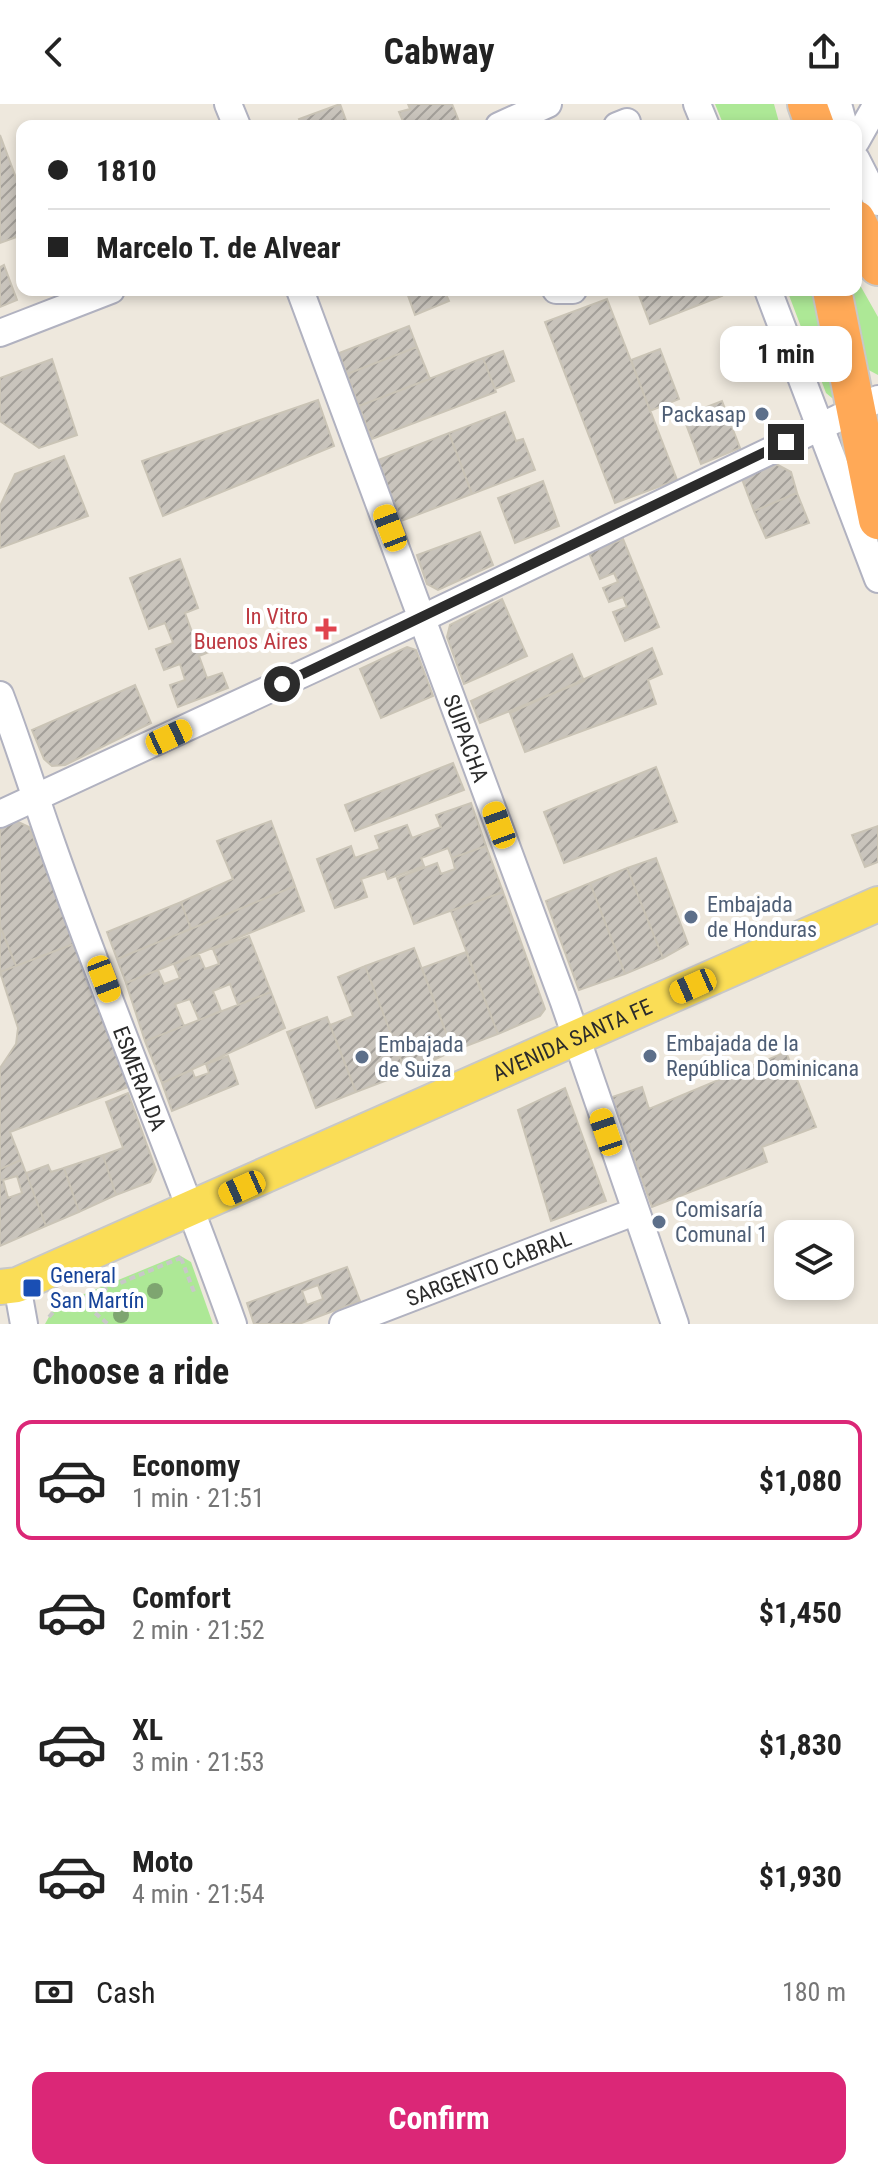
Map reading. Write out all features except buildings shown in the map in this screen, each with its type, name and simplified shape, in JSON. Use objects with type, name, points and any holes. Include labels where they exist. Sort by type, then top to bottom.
[{"type":"highway","points":[[862,233],[878,266]]},
{"type":"highway","points":[[834,296],[867,403],[878,520]]},
{"type":"main road","name":"AVENIDA SANTA FE","points":[[8,1286],[193,1210],[878,904]]},
{"type":"street","points":[[520,120],[548,104]]},
{"type":"street","points":[[862,130],[877,104]]},
{"type":"street","points":[[862,171],[878,202]]},
{"type":"street","points":[[0,333],[96,296]]},
{"type":"street","name":"SUIPACHA","points":[[302,296],[423,618],[675,1324]]},
{"type":"street","points":[[770,296],[878,579]]},
{"type":"street","points":[[0,814],[423,618],[867,403]]},
{"type":"street","name":"ESMERALDA","points":[[0,695],[233,1324]]},
{"type":"street","name":"SARGENTO CABRAL","points":[[343,1324],[634,1212]]},
{"type":"street","points":[[8,1286],[37,1320]]},
{"type":"path","points":[[37,1320],[206,1247]]},
{"type":"path","points":[[80,1300],[108,1324]]},
{"type":"green space","points":[[715,104],[774,104],[778,120],[722,120]]},
{"type":"green space","points":[[862,289],[878,317],[878,375],[863,367],[846,296],[862,296]]},
{"type":"green space","points":[[789,296],[820,296],[839,395],[832,398],[826,393]]},
{"type":"green space","points":[[179,1255],[191,1262],[213,1324],[45,1324],[55,1306]]},
{"type":"place","name":"Packasap","points":[[762,414]]},
{"type":"place","name":"In Vitro Buenos Aires","points":[[326,629]]},
{"type":"place","name":"Embajada de Honduras","points":[[691,917]]},
{"type":"place","name":"Embajada de la República Dominicana","points":[[650,1056]]},
{"type":"place","name":"Embajada de Suiza","points":[[362,1057]]},
{"type":"place","name":"Comisaría Comunal 1","points":[[659,1222]]},
{"type":"place","name":"General San Martín","points":[[32,1288]]},
{"type":"route","points":[[282,684],[786,442]]}]
